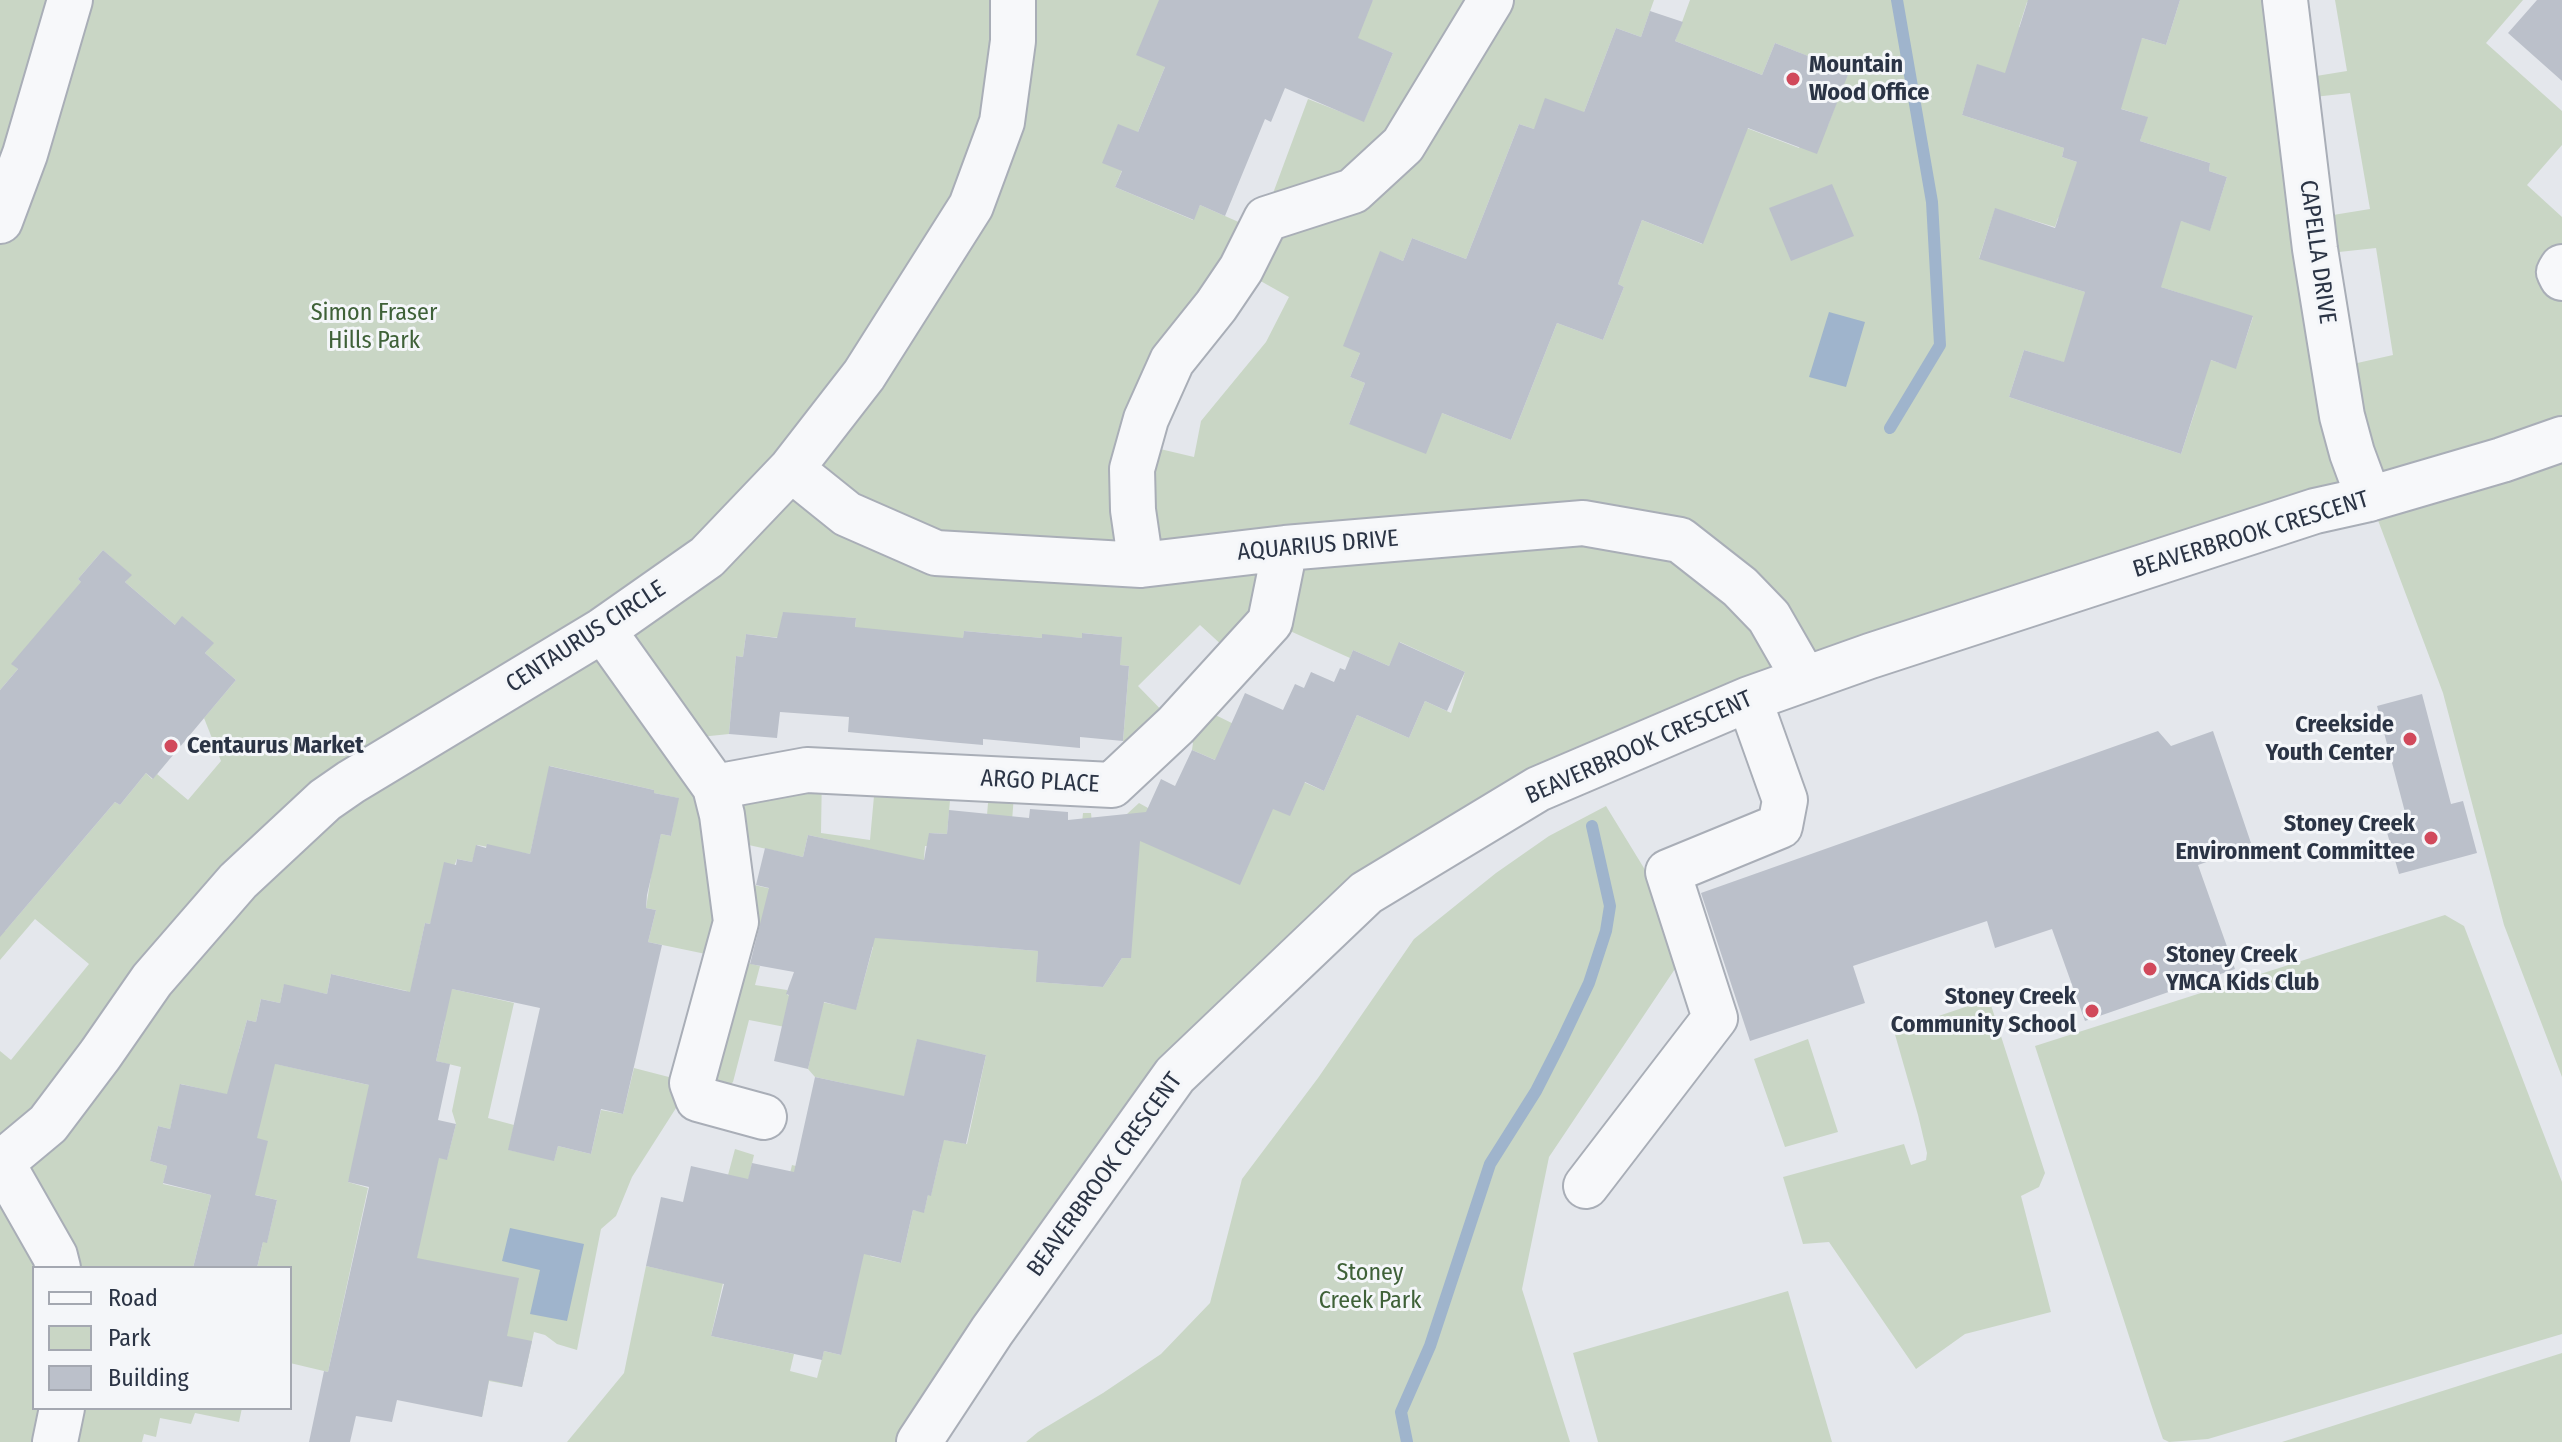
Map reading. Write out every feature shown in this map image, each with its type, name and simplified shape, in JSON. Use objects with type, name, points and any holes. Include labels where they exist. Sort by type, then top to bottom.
[{"type":"street","points":[[0,221],[25,154],[70,0]]},
{"type":"street","name":"CENTAURUS CIRCLE","points":[[1,1163],[48,1124],[152,980],[238,881],[325,800],[603,630],[707,557],[791,469],[864,375],[971,206],[1002,122],[1013,41],[1013,0]]},
{"type":"street","points":[[1141,565],[1133,510],[1132,469],[1146,419],[1172,361],[1241,269],[1266,219],[1353,191],[1403,145],[1491,0]]},
{"type":"street","name":"CAPELLA DRIVE","points":[[2285,0],[2315,249],[2342,416],[2369,499]]},
{"type":"street","points":[[2562,267],[2559,272],[2562,278]]},
{"type":"street","name":"BEAVERBROOK CRESCENT","points":[[919,1442],[992,1331],[1175,1075],[1366,893],[1538,789],[1804,678],[2315,511],[2369,499],[2562,439]]},
{"type":"street","name":"AQUARIUS DRIVE","points":[[791,469],[847,514],[936,553],[1141,565],[1285,548],[1583,523],[1680,540],[1740,587],[1769,617],[1804,678]]},
{"type":"street","name":"ARGO PLACE","points":[[715,787],[807,770],[1112,785],[1176,725],[1270,622],[1285,548]]},
{"type":"street","points":[[603,630],[715,787],[722,815],[736,922],[692,1083],[698,1099],[764,1117]]},
{"type":"street","points":[[1586,1186],[1715,1018],[1668,872],[1780,826],[1785,800],[1749,699]]},
{"type":"street","points":[[1,1163],[55,1256],[58,1266]]},
{"type":"street","points":[[55,1442],[62,1410]]},
{"type":"green space","name":"Simon Fraser Hills Park","points":[[0,0],[1255,0],[1165,67],[1115,187],[1193,220],[1200,205],[1259,231],[1308,99],[1364,121],[1393,53],[1349,35],[1373,0],[1654,0],[1641,37],[1616,28],[1584,112],[1534,129],[1519,124],[1466,259],[1412,238],[1403,261],[1381,252],[1360,353],[1350,377],[1365,383],[1349,424],[1442,413],[1511,440],[1557,323],[1603,340],[1624,287],[1618,284],[1642,220],[1702,244],[1744,127],[1799,148],[1811,119],[1828,125],[1848,72],[1775,43],[1762,75],[1675,41],[1690,0],[2046,0],[2044,7],[2027,2],[2019,27],[2049,38],[2034,83],[1978,65],[1962,115],[2064,148],[2062,157],[2107,172],[2058,218],[2055,227],[1995,209],[1979,258],[2085,292],[2079,367],[2024,350],[2009,397],[2181,454],[2197,405],[2188,353],[2236,368],[2253,317],[2161,287],[2130,205],[2210,230],[2227,177],[2209,171],[2210,163],[2140,141],[2147,117],[2090,99],[2142,38],[2166,45],[2180,0],[2285,0],[2335,368],[2393,355],[2376,248],[2339,252],[2333,215],[2370,209],[2350,93],[2314,97],[2310,77],[2347,71],[2335,0],[2523,0],[2486,43],[2562,111],[2562,145],[2527,185],[2562,217],[2562,1077],[2504,925],[2443,693],[2370,499],[1870,656],[1366,893],[1175,1075],[924,1442],[567,1442],[624,1373],[646,1266],[723,1283],[711,1336],[794,1354],[790,1371],[817,1378],[824,1351],[841,1355],[728,1175],[735,1149],[754,1155],[744,1198],[782,1207],[792,1165],[831,1175],[852,1085],[815,1077],[808,1069],[816,1033],[749,1020],[733,1082],[729,1086],[692,1083],[632,1177],[616,1216],[601,1229],[577,1350],[534,1332],[522,1387],[489,1381],[482,1417],[388,1392],[423,1154],[447,1159],[456,1124],[452,1111],[461,1067],[436,1061],[445,1021],[402,1012],[407,991],[331,974],[327,994],[284,985],[280,1003],[261,999],[256,1022],[247,1020],[238,1053],[382,1088],[348,1182],[368,1188],[328,1372],[292,1363],[292,1266],[257,1266],[277,1200],[226,1188],[257,1138],[250,1100],[181,1084],[170,1129],[158,1126],[150,1161],[167,1166],[163,1184],[211,1195],[193,1266],[32,1266],[32,1410],[242,1410],[239,1422],[195,1413],[191,1424],[160,1418],[156,1437],[144,1434],[142,1442],[0,1442],[0,1051],[11,1060],[89,964],[35,919],[0,960],[0,927],[5,931],[115,802],[120,805],[146,773],[152,779],[157,774],[188,800],[221,761],[204,718],[236,680],[205,653],[213,643],[175,625],[125,582],[131,575],[103,550],[78,579],[84,585],[12,664],[18,669],[0,690]],"holes":[[[1241,270],[1289,297],[1266,342],[1201,421],[1194,457],[1139,444]],[[783,613],[856,618],[855,628],[961,662],[964,631],[1042,638],[1042,635],[1082,638],[1083,633],[1121,637],[1120,665],[1129,666],[1123,741],[1140,759],[1176,726],[1193,743],[1192,750],[1227,765],[1248,731],[1195,705],[1176,725],[1138,686],[1200,625],[1237,659],[1270,622],[1350,658],[1353,650],[1389,666],[1400,642],[1465,672],[1451,713],[1425,701],[1409,738],[1357,715],[1324,791],[1299,780],[1270,807],[1148,808],[1139,803],[1127,814],[1130,851],[1095,855],[1091,813],[1083,813],[1079,853],[1010,847],[1015,782],[990,780],[984,850],[1131,958],[1122,958],[1103,987],[1037,982],[1038,951],[917,941],[925,846],[928,846],[930,833],[947,834],[952,778],[876,774],[870,840],[821,833],[822,771],[716,787],[681,739],[729,734],[736,656],[743,657],[746,634],[780,638]],[[550,766],[678,798],[671,836],[661,834],[652,870],[646,908],[656,910],[648,942],[725,958],[692,1083],[634,1068],[623,1114],[601,1110],[591,1154],[558,1146],[554,1160],[509,1150],[514,1125],[488,1118],[514,1003],[413,980],[425,923],[430,924],[457,859],[472,862],[477,845],[530,854]],[[808,835],[880,851],[864,927],[873,947],[856,1009],[787,995],[787,990],[755,985],[760,966],[726,958],[736,922],[768,928],[795,894],[731,880],[726,840],[803,857]],[[917,1040],[986,1055],[967,1144],[940,1139],[941,1153],[931,1195],[928,1195],[924,1212],[913,1210],[901,1263],[870,1256]]]},
{"type":"green space","name":"Stoney Creek Park","points":[[1606,806],[1691,945],[1549,1157],[1522,1289],[1570,1442],[1026,1442],[1161,1354],[1210,1303],[1242,1179],[1318,1078],[1414,939],[1496,873],[1549,836]]},
{"type":"green space","points":[[2445,915],[2464,926],[2562,1182],[2562,1334],[2208,1439],[2169,1442],[2163,1439],[2035,1046]]},
{"type":"green space","points":[[1989,999],[2045,1173],[2039,1187],[2021,1196],[2051,1312],[1965,1334],[1916,1369],[1829,1242],[1803,1244],[1783,1177],[1904,1144],[1911,1165],[1926,1160],[1918,1115],[1894,1031]]},
{"type":"green space","points":[[1808,1039],[1838,1132],[1785,1147],[1754,1059]]},
{"type":"green space","points":[[1788,1291],[1832,1442],[1598,1442],[1573,1353]]},
{"type":"green space","points":[[2562,1353],[2562,1442],[2282,1442]]},
{"type":"water","points":[[1829,312],[1865,322],[1846,387],[1809,377]]},
{"type":"water","points":[[510,1228],[584,1244],[567,1321],[530,1314],[540,1270],[502,1261]]},
{"type":"building","points":[[1159,0],[1373,0],[1358,38],[1393,53],[1364,122],[1285,88],[1271,122],[1265,119],[1225,216],[1200,205],[1194,220],[1115,187],[1122,171],[1102,163],[1118,124],[1138,132],[1165,67],[1136,55]]},
{"type":"building","points":[[2028,0],[2180,0],[2166,45],[2142,38],[2121,109],[2148,117],[2140,141],[2210,163],[2209,171],[2227,177],[2210,231],[2181,221],[2161,287],[2253,316],[2236,369],[2211,360],[2181,454],[2009,397],[2024,350],[2064,362],[2085,292],[1979,259],[1995,208],[2055,228],[2077,162],[2062,157],[2064,148],[1962,115],[1977,64],[2005,73]]},
{"type":"building","points":[[2537,0],[2562,0],[2562,81],[2508,33]]},
{"type":"building","points":[[1650,11],[1683,22],[1675,41],[1762,75],[1775,43],[1849,72],[1817,154],[1748,128],[1703,244],[1642,220],[1618,284],[1624,287],[1603,340],[1557,323],[1511,440],[1442,413],[1426,454],[1349,424],[1365,383],[1350,377],[1360,353],[1343,346],[1380,251],[1403,261],[1412,238],[1466,259],[1519,124],[1534,129],[1545,98],[1584,112],[1616,28],[1641,37]]},
{"type":"building","points":[[1832,184],[1854,236],[1791,261],[1769,208]]},
{"type":"building","points":[[103,550],[132,575],[125,582],[175,625],[182,616],[214,643],[205,653],[236,680],[153,779],[146,773],[120,805],[115,802],[0,937],[0,690],[18,669],[11,664],[81,582],[78,579]]},
{"type":"building","points":[[783,612],[856,618],[855,627],[963,638],[964,631],[1042,638],[1042,634],[1082,638],[1082,633],[1122,637],[1120,665],[1129,666],[1123,741],[1080,737],[1080,748],[983,739],[983,745],[848,732],[849,717],[780,712],[777,738],[729,734],[736,656],[743,657],[746,634],[777,638]]},
{"type":"building","points":[[1399,642],[1465,672],[1447,711],[1425,701],[1409,738],[1357,715],[1324,791],[1305,782],[1290,816],[1273,809],[1240,885],[1140,841],[1131,958],[1122,958],[1103,987],[1036,982],[1038,951],[875,938],[856,1010],[824,1002],[808,1069],[774,1061],[789,995],[786,994],[794,972],[750,964],[769,888],[756,885],[765,848],[803,857],[808,835],[924,860],[929,833],[947,834],[949,810],[1029,818],[1030,809],[1068,812],[1068,820],[1146,812],[1161,779],[1175,786],[1192,750],[1215,760],[1245,693],[1283,710],[1295,684],[1304,688],[1311,672],[1334,682],[1340,668],[1345,670],[1353,650],[1389,666]]},
{"type":"building","points":[[2422,694],[2451,804],[2463,801],[2477,853],[2399,874],[2384,822],[2406,816],[2377,706]]},
{"type":"building","points":[[2158,731],[2171,746],[2213,731],[2252,846],[2198,865],[2235,969],[2085,1021],[2052,929],[1995,948],[1987,921],[1853,966],[1865,1003],[1750,1041],[1701,893]]},
{"type":"building","points":[[549,766],[679,798],[671,836],[661,834],[647,895],[646,908],[656,910],[648,942],[662,945],[623,1114],[601,1109],[591,1154],[558,1146],[554,1161],[508,1150],[540,1008],[452,989],[436,1061],[450,1064],[438,1120],[456,1124],[447,1160],[439,1158],[417,1258],[519,1278],[507,1336],[532,1341],[522,1387],[489,1380],[482,1417],[397,1400],[392,1422],[356,1416],[350,1442],[309,1442],[324,1371],[328,1372],[369,1187],[348,1182],[369,1085],[275,1064],[257,1138],[268,1141],[255,1195],[277,1200],[267,1243],[263,1242],[257,1266],[193,1266],[211,1195],[163,1183],[167,1166],[150,1161],[158,1126],[170,1129],[180,1084],[227,1094],[247,1020],[256,1022],[261,999],[280,1003],[284,984],[327,994],[331,974],[410,992],[425,923],[430,924],[444,862],[456,865],[457,859],[472,862],[476,845],[486,848],[487,844],[530,854]]},
{"type":"building","points":[[917,1039],[986,1055],[966,1144],[944,1140],[931,1196],[928,1195],[924,1213],[913,1210],[901,1263],[864,1254],[841,1355],[824,1351],[822,1360],[711,1336],[724,1284],[646,1266],[661,1197],[683,1202],[691,1166],[748,1179],[752,1163],[794,1172],[815,1077],[904,1096]]},
{"type":"waterway","points":[[1890,428],[1940,345],[1932,202],[1897,0]]},
{"type":"waterway","points":[[1407,1442],[1401,1412],[1430,1346],[1490,1164],[1536,1091],[1561,1042],[1589,983],[1606,931],[1610,906],[1592,826]]},
{"type":"place","name":"Mountain Wood Office","points":[[1793,79]]},
{"type":"place","name":"Creekside Youth Center","points":[[2410,739]]},
{"type":"place","name":"Centaurus Market","points":[[171,746]]},
{"type":"place","name":"Stoney Creek Environment Committee","points":[[2431,838]]},
{"type":"place","name":"Stoney Creek YMCA Kids Club","points":[[2150,969]]},
{"type":"place","name":"Stoney Creek Community School","points":[[2092,1011]]}]
